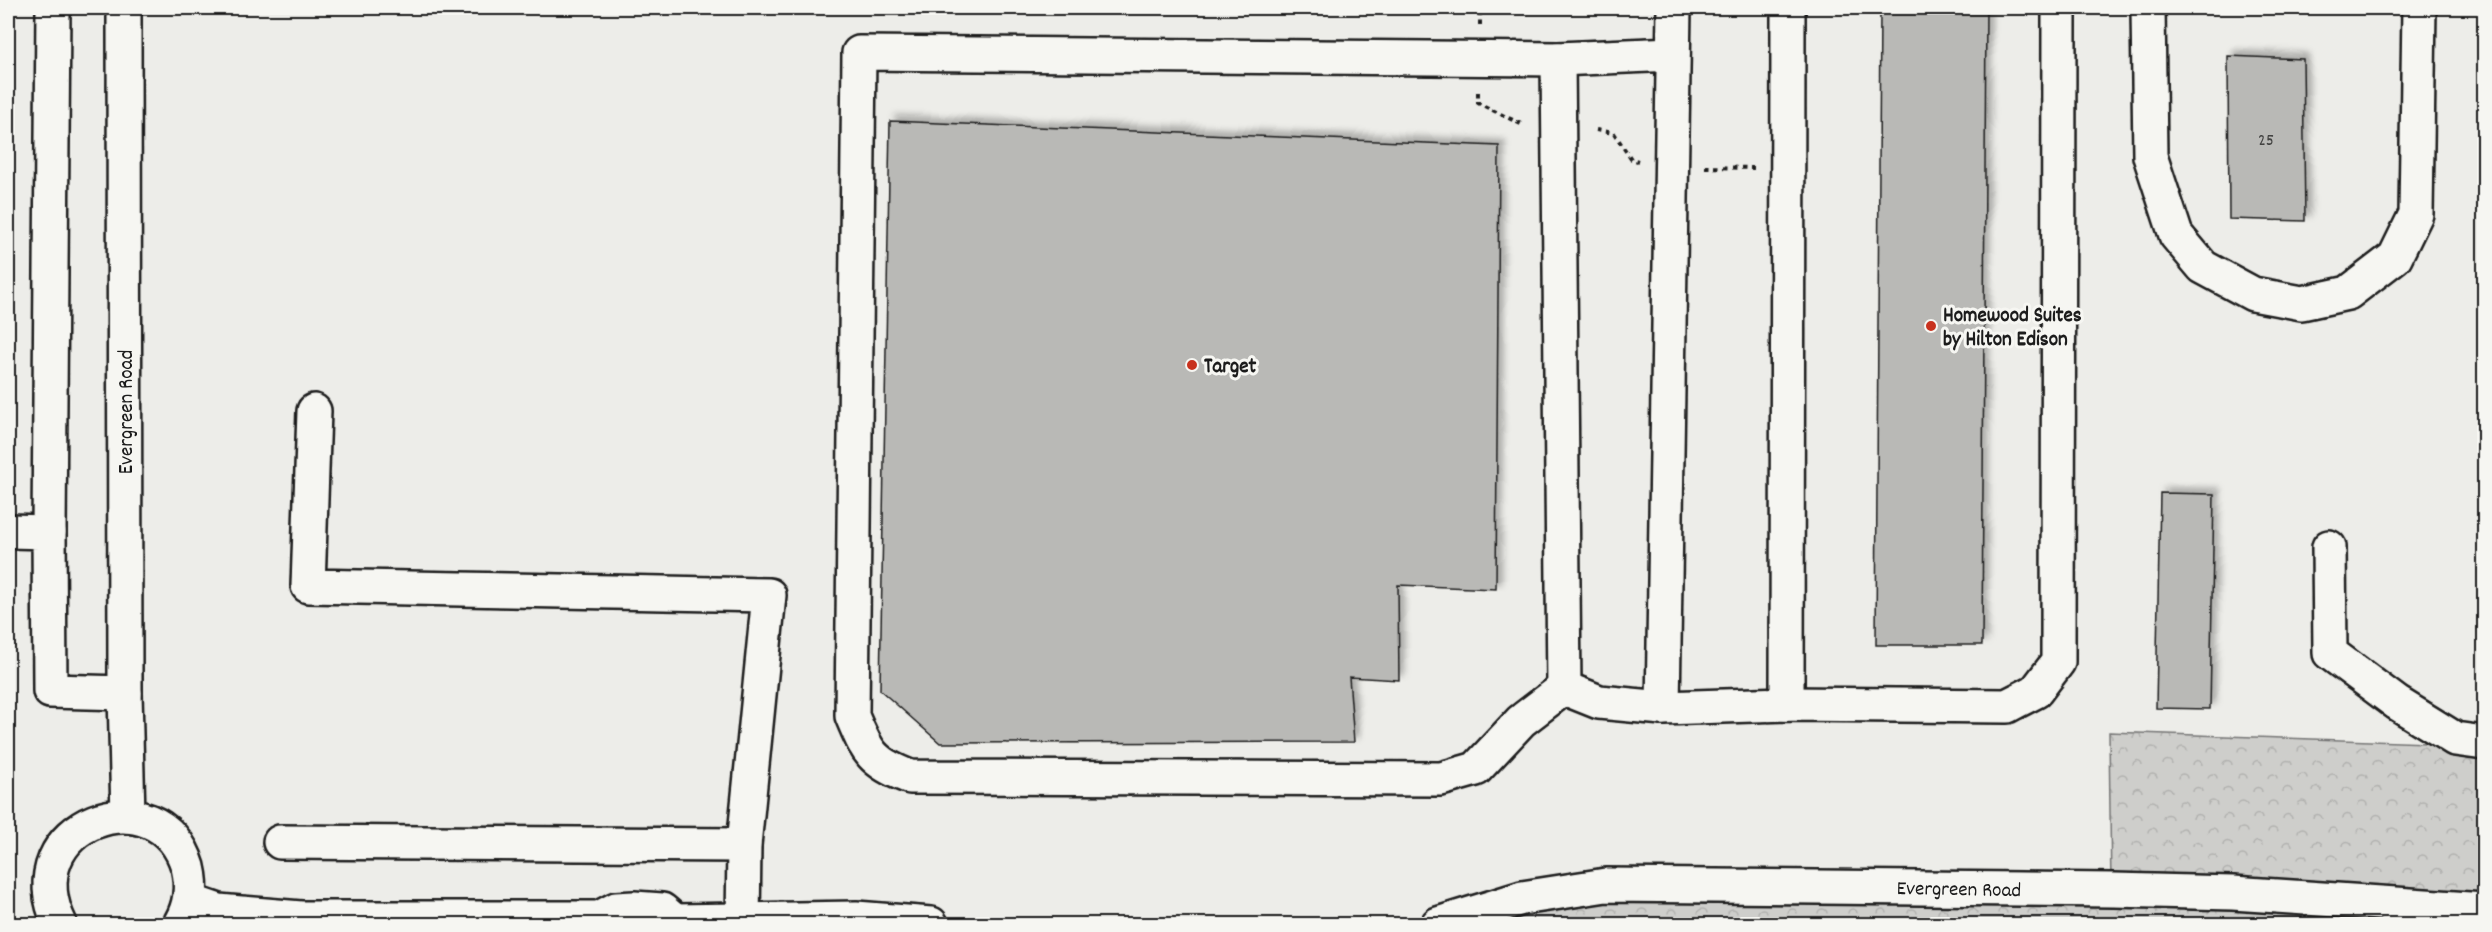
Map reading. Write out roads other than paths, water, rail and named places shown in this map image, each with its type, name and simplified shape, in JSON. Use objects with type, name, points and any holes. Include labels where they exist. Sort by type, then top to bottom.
[{"type":"street","points":[[53,8],[50,691],[125,693]]},
{"type":"street","name":"Evergreen Road","points":[[124,8],[125,693],[128,816]]},
{"type":"street","points":[[1664,708],[1674,8]]},
{"type":"street","points":[[1787,704],[1788,8]]},
{"type":"street","points":[[1564,688],[1599,702],[1664,708],[1787,704],[2007,706],[2036,691],[2058,662],[2059,8]]},
{"type":"street","points":[[2148,8],[2150,156],[2176,235],[2203,267],[2253,294],[2302,303],[2348,293],[2396,257],[2416,214],[2420,8]]},
{"type":"street","points":[[1564,688],[1521,721],[1476,769],[1441,779],[910,777],[887,769],[872,756],[852,716],[860,53],[1558,59],[1673,54]]},
{"type":"street","points":[[1558,59],[1564,688]]},
{"type":"street","points":[[314,411],[308,586],[769,595],[744,845],[743,922]]},
{"type":"street","points":[[8,531],[49,532]]},
{"type":"street","points":[[2329,547],[2330,653],[2397,703],[2455,739],[2484,743]]},
{"type":"street","points":[[60,924],[52,908],[49,885],[53,862],[65,842],[83,826],[105,817],[128,816],[151,822],[170,836],[184,855],[190,877],[185,913],[219,911],[301,921],[603,921],[616,909],[634,908],[662,910],[671,922],[855,921],[931,924]]},
{"type":"street","points":[[280,842],[744,845]]},
{"type":"street","name":"Evergreen Road","points":[[1438,924],[1522,898],[1606,885],[2233,893],[2484,910]]},
{"type":"place","name":"Homewood Suites by Hilton Edison","points":[[1931,326]]},
{"type":"place","name":"Target","points":[[1192,365]]}]
